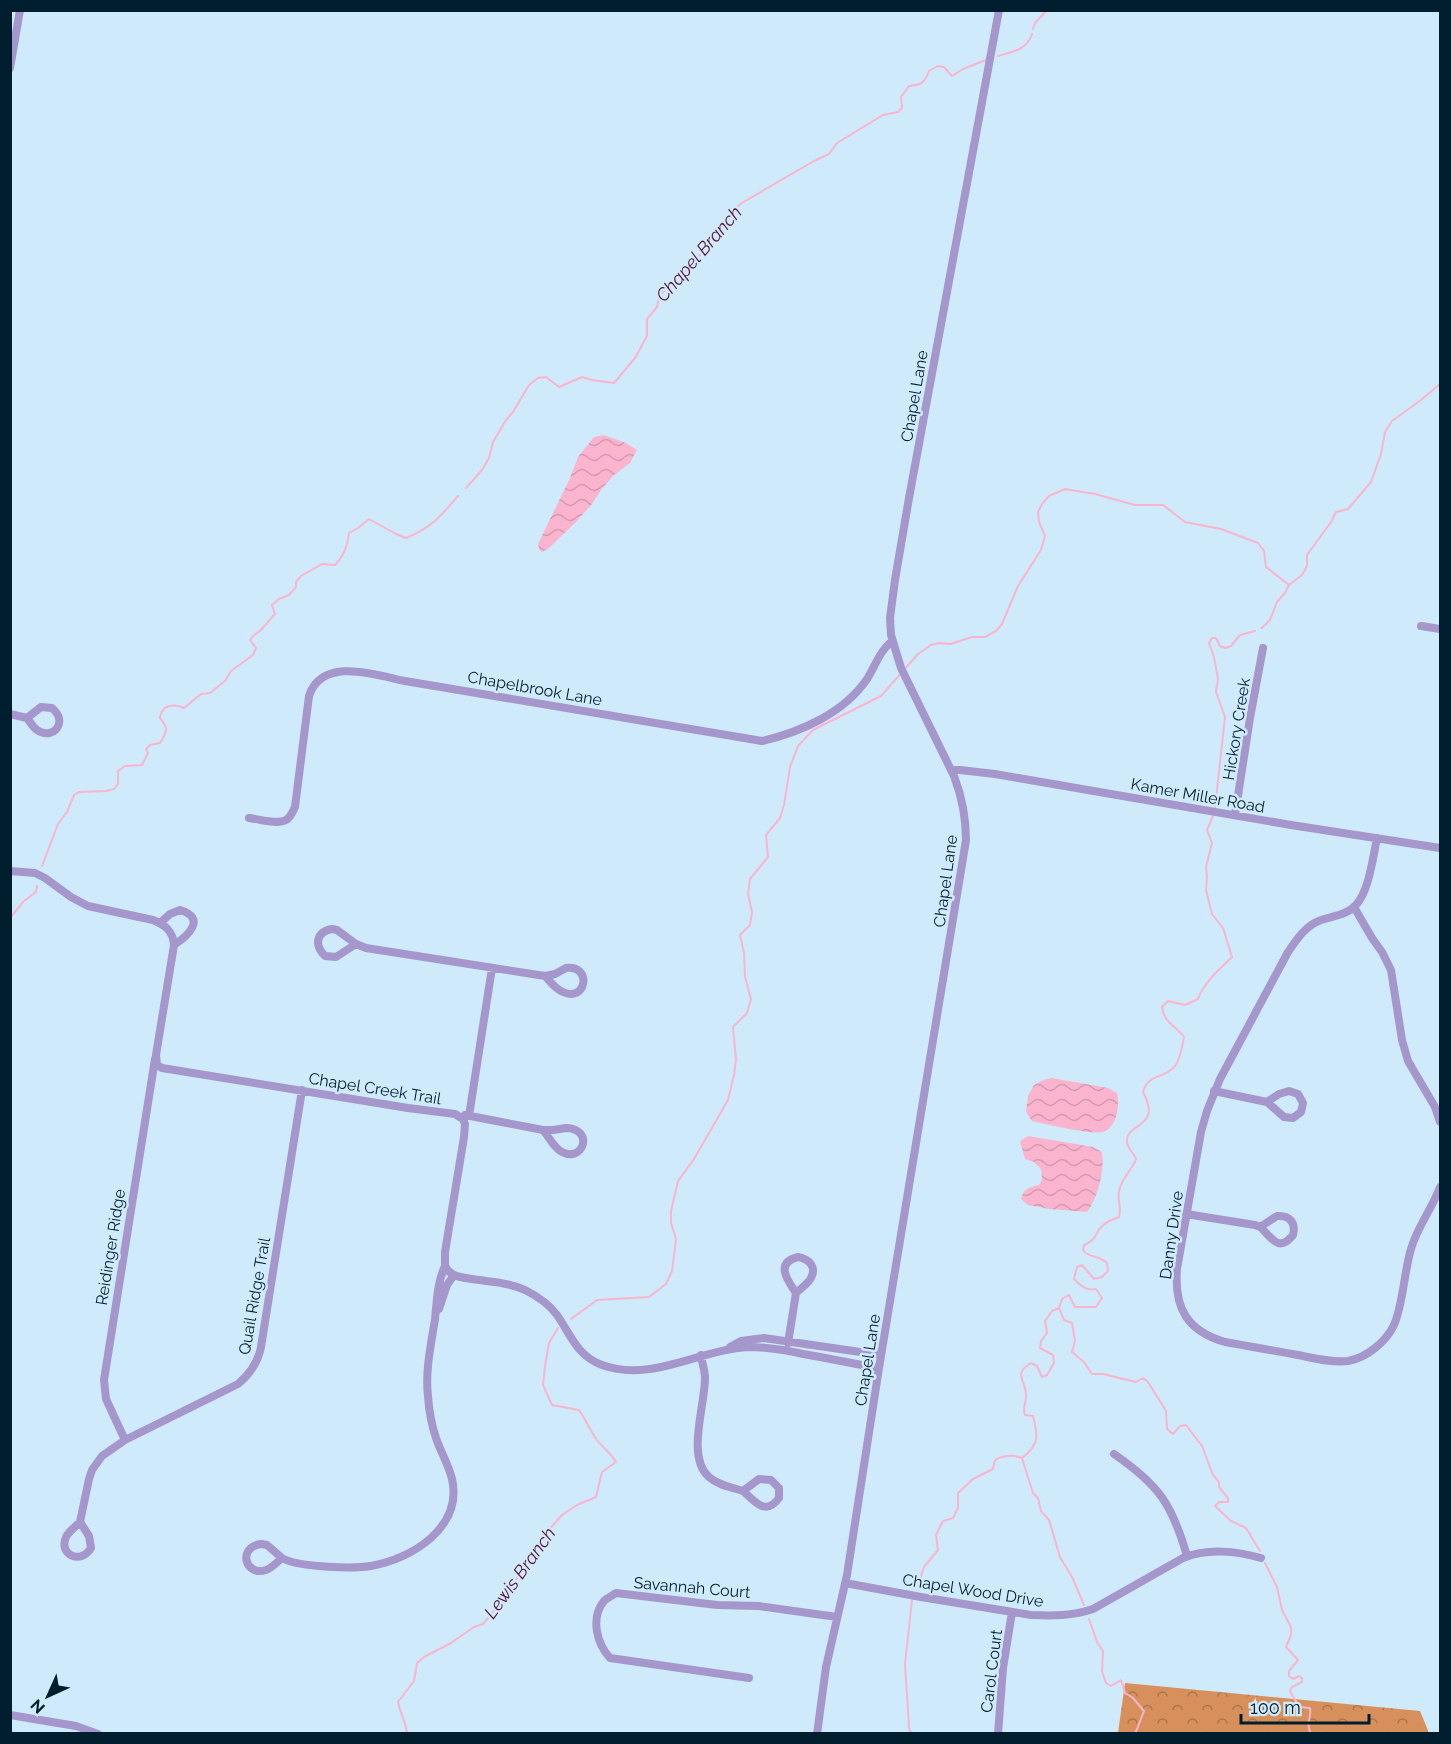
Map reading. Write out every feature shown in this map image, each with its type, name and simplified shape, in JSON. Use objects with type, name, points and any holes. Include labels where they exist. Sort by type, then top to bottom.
[{"type":"street","points":[[10,68],[20,10]]},
{"type":"street","name":"Chapel Lane","points":[[818,1734],[826,1667],[845,1582],[966,840],[964,807],[951,770],[901,668],[892,641],[890,618],[981,97],[999,10]]},
{"type":"street","points":[[1421,626],[1440,629]]},
{"type":"street","name":"Chapelbrook Lane","points":[[249,818],[279,822],[291,816],[295,807],[309,696],[315,684],[326,675],[342,671],[370,674],[762,741],[799,729],[846,703],[868,678],[882,651],[892,641]]},
{"type":"street","name":"Hickory Creek","points":[[1235,815],[1263,648]]},
{"type":"street","points":[[10,714],[27,718]]},
{"type":"street","name":"Kamer Miller Road","points":[[951,770],[995,774],[1440,848]]},
{"type":"street","points":[[1377,838],[1366,884],[1354,907],[1391,970],[1402,1040],[1408,1061],[1435,1107],[1440,1122]]},
{"type":"street","points":[[10,871],[35,873],[88,906],[153,920],[171,933],[174,945],[156,1055]]},
{"type":"street","name":"Danny Drive","points":[[1354,907],[1316,922],[1297,938],[1214,1090],[1201,1132],[1177,1269],[1177,1292],[1183,1312],[1196,1329],[1225,1342],[1317,1359],[1348,1361],[1366,1354],[1374,1349],[1394,1326],[1414,1238],[1435,1203],[1440,1187]]},
{"type":"street","points":[[160,923],[175,911],[180,910],[190,915],[193,920],[192,929],[174,945]]},
{"type":"street","points":[[356,944],[341,955],[330,957],[325,956],[321,951],[318,939],[326,930],[332,929],[338,930],[356,944],[366,948],[544,976],[571,968],[581,973],[583,984],[576,993],[570,994],[558,989],[544,976]]},
{"type":"street","points":[[469,1116],[492,968]]},
{"type":"street","name":"Chapel Creek Trail","points":[[156,1055],[158,1065],[168,1069],[455,1114],[463,1119],[465,1130],[435,1318]]},
{"type":"street","name":"Reidinger Ridge","points":[[125,1440],[106,1399],[104,1380],[156,1055]]},
{"type":"street","name":"Quail Ridge Trail","points":[[80,1522],[89,1536],[91,1548],[78,1558],[67,1552],[64,1547],[65,1541],[80,1522],[92,1470],[102,1456],[125,1440],[238,1384],[256,1364],[261,1347],[302,1090]]},
{"type":"street","points":[[1214,1090],[1267,1102],[1284,1117],[1289,1118],[1298,1116],[1303,1107],[1298,1094],[1288,1091],[1267,1102]]},
{"type":"street","points":[[455,1114],[543,1130],[573,1128],[583,1136],[584,1143],[577,1153],[564,1154],[543,1130]]},
{"type":"street","points":[[1186,1214],[1260,1227],[1271,1239],[1280,1243],[1290,1240],[1294,1231],[1292,1221],[1282,1216],[1272,1218],[1260,1227]]},
{"type":"street","points":[[787,1351],[796,1293],[808,1282],[813,1272],[812,1266],[804,1258],[792,1258],[785,1267],[786,1278],[796,1293]]},
{"type":"street","points":[[445,1266],[454,1275],[506,1284],[535,1295],[557,1315],[583,1354],[609,1367],[629,1370],[649,1369],[728,1349],[757,1347],[879,1368]]},
{"type":"street","points":[[282,1558],[270,1568],[259,1571],[248,1566],[246,1554],[250,1548],[261,1544],[267,1545],[288,1561],[340,1568],[361,1568],[384,1564],[405,1555],[424,1544],[446,1521],[452,1502],[452,1482],[433,1428],[427,1396],[428,1364],[435,1318],[445,1290],[454,1275]]},
{"type":"street","points":[[728,1349],[741,1341],[756,1338],[881,1355]]},
{"type":"street","points":[[701,1355],[705,1378],[698,1450],[703,1471],[715,1482],[743,1491],[764,1507],[776,1503],[780,1493],[776,1483],[765,1479],[754,1482],[743,1491]]},
{"type":"street","points":[[1114,1455],[1140,1472],[1165,1501],[1174,1517],[1187,1556]]},
{"type":"street","name":"Chapel Wood Drive","points":[[845,1582],[921,1597],[1048,1616],[1081,1614],[1093,1609],[1196,1553],[1216,1551],[1261,1558]]},
{"type":"street","name":"Savannah Court","points":[[749,1678],[610,1658],[603,1650],[598,1638],[597,1615],[604,1600],[616,1593],[717,1605],[759,1606],[837,1617]]},
{"type":"street","name":"Carol Court","points":[[998,1734],[1003,1668],[1012,1612]]},
{"type":"street","points":[[10,1714],[87,1729],[98,1734]]},
{"type":"green space","points":[[1125,1683],[1420,1711],[1429,1733],[1118,1733]]},
{"type":"water","points":[[604,435],[626,443],[637,450],[630,463],[613,476],[576,522],[542,552],[538,544],[578,457],[594,437]]},
{"type":"water","points":[[1052,1078],[1108,1088],[1117,1093],[1118,1110],[1111,1126],[1107,1130],[1096,1133],[1032,1121],[1026,1112],[1028,1096],[1034,1085]]},
{"type":"water","points":[[1028,1136],[1093,1147],[1102,1152],[1100,1183],[1087,1212],[1028,1205],[1021,1199],[1025,1191],[1039,1185],[1042,1179],[1041,1169],[1034,1162],[1025,1159],[1020,1141]]},
{"type":"waterway","name":"Chapel Branch","points":[[1033,29],[1035,23],[1047,10]]},
{"type":"waterway","name":"Chapel Branch","points":[[998,56],[1023,47],[1032,34]]},
{"type":"waterway","name":"Chapel Branch","points":[[466,488],[482,470],[489,458],[493,442],[506,420],[529,385],[538,378],[546,377],[559,387],[582,377],[614,383],[635,358],[647,336],[647,319],[657,307],[659,297],[703,252],[720,225],[740,204],[829,154],[837,143],[883,115],[898,112],[902,108],[901,97],[909,86],[922,83],[929,71],[938,66],[944,67],[952,76],[986,60]]},
{"type":"waterway","name":"Lewis Branch","points":[[1262,628],[1270,620],[1277,602],[1289,585],[1302,575],[1307,566],[1307,555],[1336,512],[1348,509],[1371,482],[1381,454],[1385,432],[1392,421],[1440,384]]},
{"type":"waterway","name":"Lewis Branch","points":[[571,1319],[597,1300],[649,1297],[666,1284],[672,1271],[676,1239],[671,1223],[671,1211],[678,1181],[694,1159],[728,1100],[736,1060],[733,1027],[747,1013],[751,999],[745,977],[744,953],[740,935],[750,925],[752,912],[748,894],[750,879],[768,857],[766,835],[780,818],[790,767],[798,746],[813,730],[881,696],[918,654],[931,645],[950,644],[972,637],[985,637],[996,631],[1002,624],[1018,586],[1041,550],[1045,536],[1039,522],[1038,512],[1049,496],[1065,489],[1095,494],[1135,505],[1163,505],[1185,522],[1221,529],[1258,543],[1264,551],[1266,567],[1289,585]]},
{"type":"waterway","name":"Chapel Branch","points":[[42,866],[58,824],[67,812],[74,795],[79,792],[114,789],[118,784],[118,771],[125,766],[142,765],[148,753],[146,749],[150,745],[160,743],[165,733],[166,728],[160,718],[163,710],[169,706],[184,708],[201,694],[210,693],[225,681],[231,671],[253,655],[256,648],[250,640],[275,614],[272,605],[289,595],[301,576],[322,564],[335,565],[345,551],[349,533],[369,519],[406,538],[435,521],[458,496]]},
{"type":"waterway","points":[[1215,808],[1225,717],[1216,692],[1218,679],[1209,643],[1212,638],[1216,638],[1220,646],[1225,648],[1231,646],[1240,635],[1255,631]]},
{"type":"waterway","points":[[1213,816],[1207,830],[1212,843],[1206,867],[1206,890],[1212,914],[1223,928],[1232,957],[1208,982],[1198,999],[1185,1005],[1168,1001],[1162,1007],[1167,1020],[1184,1037],[1180,1056],[1171,1070],[1145,1086],[1143,1092],[1149,1113],[1146,1119],[1128,1136],[1127,1144],[1136,1159],[1120,1187],[1119,1217],[1103,1225],[1093,1239],[1084,1245],[1083,1250],[1086,1253],[1107,1263],[1108,1271],[1102,1277],[1094,1279],[1082,1265],[1077,1267],[1074,1279],[1084,1287],[1096,1289],[1102,1298],[1096,1307],[1075,1307],[1069,1295],[1062,1299],[1059,1308],[1064,1320],[1072,1323],[1075,1341],[1072,1352],[1084,1362],[1092,1374],[1103,1374],[1136,1382],[1143,1378],[1148,1382],[1166,1411],[1167,1429],[1173,1434],[1180,1426],[1186,1425],[1202,1446],[1213,1475],[1228,1498],[1228,1502],[1219,1502],[1215,1506],[1231,1521],[1246,1528],[1260,1551]]},
{"type":"waterway","name":"Chapel Branch","points":[[10,918],[24,901],[36,892],[37,886]]},
{"type":"waterway","points":[[1022,1458],[1035,1444],[1036,1429],[1033,1416],[1025,1415],[1024,1412],[1026,1394],[1021,1374],[1022,1370],[1031,1363],[1037,1366],[1042,1377],[1047,1375],[1054,1363],[1053,1355],[1040,1348],[1041,1341],[1047,1333],[1045,1321],[1052,1311],[1059,1308]]},
{"type":"waterway","name":"Lewis Branch","points":[[407,1734],[398,1702],[414,1681],[417,1663],[474,1627],[483,1624],[510,1592],[519,1574],[535,1555],[547,1532],[562,1515],[577,1505],[596,1497],[602,1472],[616,1462],[599,1443],[579,1410],[552,1405],[543,1385],[549,1343],[558,1328]]},
{"type":"waterway","points":[[917,1588],[924,1567],[938,1550],[936,1535],[943,1521],[953,1518],[958,1508],[958,1493],[973,1479],[993,1469],[995,1460],[1008,1456],[1022,1458]]},
{"type":"waterway","points":[[1022,1458],[1033,1493],[1038,1498],[1041,1511],[1049,1520],[1060,1557],[1084,1605]]},
{"type":"waterway","points":[[1265,1563],[1277,1587],[1282,1610],[1291,1627],[1291,1635],[1286,1647],[1298,1660],[1289,1671],[1289,1676],[1293,1679],[1299,1676],[1302,1678],[1302,1682],[1292,1687],[1290,1691],[1299,1707],[1310,1708],[1311,1734]]},
{"type":"waterway","points":[[911,1734],[905,1664],[912,1600]]},
{"type":"waterway","points":[[1089,1619],[1097,1642],[1103,1651],[1102,1671],[1106,1683],[1111,1686],[1121,1680],[1125,1693],[1133,1698],[1144,1711],[1135,1734]]}]
